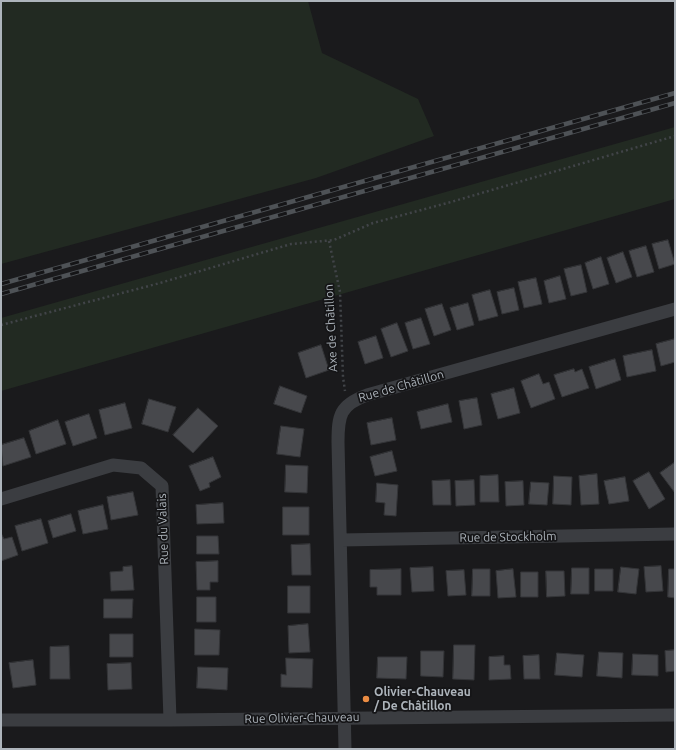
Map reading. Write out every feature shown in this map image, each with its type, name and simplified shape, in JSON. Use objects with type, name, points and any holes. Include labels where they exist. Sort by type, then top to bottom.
[{"type":"street","name":"Rue de Châtillon","points":[[345,749],[338,426],[342,411],[348,404],[367,395],[675,309]]},
{"type":"street","name":"Rue du Valais","points":[[1,499],[113,465],[141,468],[162,486],[170,720]]},
{"type":"street","name":"Rue de Stockholm","points":[[341,540],[675,534]]},
{"type":"street","name":"Rue Olivier-Chauveau","points":[[1,720],[170,720],[675,715]]},
{"type":"path","points":[[1,325],[160,283],[280,247],[301,242],[329,241],[340,238],[373,223],[451,202],[675,136]]},
{"type":"path","name":"Axe de Châtillon","points":[[329,241],[340,292],[343,377],[345,392]]},
{"type":"shaded area","points":[[1,1],[308,1],[322,53],[418,99],[434,136],[316,178],[1,264]]},
{"type":"shaded area","points":[[675,127],[675,199],[1,391],[1,318]]},
{"type":"building","points":[[668,240],[675,264],[659,269],[652,244]]},
{"type":"building","points":[[646,246],[654,272],[637,277],[629,251]]},
{"type":"building","points":[[623,252],[632,277],[616,283],[607,258]]},
{"type":"building","points":[[601,257],[609,284],[593,289],[585,263]]},
{"type":"building","points":[[581,265],[587,292],[571,296],[564,269]]},
{"type":"building","points":[[560,276],[566,299],[549,303],[544,281]]},
{"type":"building","points":[[536,278],[542,304],[524,308],[518,282]]},
{"type":"building","points":[[514,288],[519,310],[502,314],[497,292]]},
{"type":"building","points":[[490,290],[498,316],[479,321],[472,295]]},
{"type":"building","points":[[468,303],[474,325],[457,330],[450,308]]},
{"type":"building","points":[[442,304],[451,330],[434,336],[425,309]]},
{"type":"building","points":[[421,318],[430,344],[413,349],[405,323]]},
{"type":"building","points":[[397,323],[408,351],[391,357],[381,329]]},
{"type":"building","points":[[376,336],[383,358],[365,364],[358,342]]},
{"type":"building","points":[[675,339],[675,362],[661,366],[656,344]]},
{"type":"building","points":[[321,345],[329,370],[306,378],[298,353]]},
{"type":"building","points":[[652,350],[656,371],[627,377],[623,356]]},
{"type":"building","points":[[615,359],[621,380],[596,389],[589,367]]},
{"type":"building","points":[[574,369],[575,372],[582,369],[589,388],[562,397],[554,375]]},
{"type":"building","points":[[539,374],[543,384],[549,382],[555,399],[531,408],[521,381]]},
{"type":"building","points":[[280,386],[307,396],[301,413],[274,404]]},
{"type":"building","points":[[514,388],[520,413],[498,419],[491,394]]},
{"type":"building","points":[[477,398],[482,425],[464,429],[459,401]]},
{"type":"building","points":[[149,399],[176,407],[168,432],[142,424]]},
{"type":"building","points":[[125,403],[132,428],[105,435],[99,410]]},
{"type":"building","points":[[448,404],[452,422],[421,429],[417,412]]},
{"type":"building","points":[[198,408],[218,426],[193,453],[173,435]]},
{"type":"building","points":[[89,414],[97,438],[73,446],[65,422]]},
{"type":"building","points":[[392,418],[396,440],[371,445],[367,423]]},
{"type":"building","points":[[58,420],[66,444],[36,454],[29,431]]},
{"type":"building","points":[[281,426],[304,429],[300,457],[277,454]]},
{"type":"building","points":[[24,438],[31,457],[3,466],[1,445]]},
{"type":"building","points":[[392,451],[397,471],[375,476],[370,457]]},
{"type":"building","points":[[213,457],[221,477],[209,483],[210,487],[200,491],[189,466]]},
{"type":"building","points":[[674,463],[675,464],[675,493],[660,473]]},
{"type":"building","points":[[286,465],[308,466],[307,493],[285,492]]},
{"type":"building","points":[[649,472],[665,499],[649,509],[633,481]]},
{"type":"building","points":[[597,474],[599,504],[581,505],[579,476]]},
{"type":"building","points":[[498,475],[499,502],[480,502],[480,476]]},
{"type":"building","points":[[554,476],[572,477],[571,505],[553,504]]},
{"type":"building","points":[[625,477],[629,501],[609,504],[604,481]]},
{"type":"building","points":[[450,480],[451,505],[433,505],[432,481]]},
{"type":"building","points":[[474,480],[475,505],[456,506],[455,481]]},
{"type":"building","points":[[523,481],[524,505],[506,506],[505,482]]},
{"type":"building","points":[[531,482],[549,483],[547,505],[529,504]]},
{"type":"building","points":[[377,483],[398,485],[396,516],[384,515],[385,503],[376,502]]},
{"type":"building","points":[[133,492],[138,515],[111,520],[107,497]]},
{"type":"building","points":[[223,503],[224,523],[197,524],[196,505]]},
{"type":"building","points":[[103,505],[108,529],[83,534],[78,511]]},
{"type":"building","points":[[283,507],[309,507],[309,535],[283,535]]},
{"type":"building","points":[[71,514],[76,531],[53,538],[48,521]]},
{"type":"building","points":[[41,519],[48,543],[22,551],[15,526]]},
{"type":"building","points":[[1,533],[4,539],[12,537],[18,555],[1,561]]},
{"type":"building","points":[[197,536],[218,536],[219,554],[197,554]]},
{"type":"building","points":[[310,544],[311,575],[292,575],[291,545]]},
{"type":"building","points":[[218,561],[218,582],[210,582],[210,590],[197,590],[196,562]]},
{"type":"building","points":[[132,566],[134,590],[111,591],[110,572],[123,571],[123,567]]},
{"type":"building","points":[[661,566],[663,591],[646,592],[644,567]]},
{"type":"building","points":[[433,567],[434,591],[412,592],[410,568]]},
{"type":"building","points":[[621,567],[639,569],[636,594],[618,592]]},
{"type":"building","points":[[572,568],[589,568],[589,594],[571,594]]},
{"type":"building","points":[[401,569],[401,595],[377,595],[377,587],[370,587],[370,570]]},
{"type":"building","points":[[473,569],[490,569],[490,596],[472,596]]},
{"type":"building","points":[[513,569],[516,597],[498,598],[496,571]]},
{"type":"building","points":[[595,569],[613,569],[613,591],[595,591]]},
{"type":"building","points":[[669,569],[675,569],[675,598],[668,597]]},
{"type":"building","points":[[464,570],[466,595],[448,596],[446,571]]},
{"type":"building","points":[[546,571],[564,571],[565,596],[547,597]]},
{"type":"building","points":[[521,572],[538,572],[538,597],[521,597]]},
{"type":"building","points":[[288,586],[310,586],[310,613],[288,613]]},
{"type":"building","points":[[197,597],[216,597],[216,622],[197,622]]},
{"type":"building","points":[[104,599],[133,599],[132,618],[104,618]]},
{"type":"building","points":[[308,624],[310,652],[289,653],[288,626]]},
{"type":"building","points":[[195,629],[220,630],[219,655],[195,655]]},
{"type":"building","points":[[110,634],[133,634],[133,657],[110,657]]},
{"type":"building","points":[[454,645],[475,645],[474,680],[453,679]]},
{"type":"building","points":[[69,646],[70,679],[50,679],[50,647]]},
{"type":"building","points":[[675,650],[675,671],[666,672],[665,651]]},
{"type":"building","points":[[421,651],[444,651],[443,677],[421,676]]},
{"type":"building","points":[[599,652],[623,653],[622,678],[597,676]]},
{"type":"building","points":[[557,653],[584,655],[582,677],[555,675]]},
{"type":"building","points":[[633,654],[658,655],[658,676],[632,675]]},
{"type":"building","points":[[539,655],[540,679],[524,679],[523,656]]},
{"type":"building","points":[[504,656],[504,665],[510,665],[511,679],[489,680],[489,657]]},
{"type":"building","points":[[378,657],[407,657],[406,679],[377,678]]},
{"type":"building","points":[[286,658],[313,659],[312,688],[281,687],[281,674],[286,675]]},
{"type":"building","points":[[33,660],[36,685],[13,688],[9,663]]},
{"type":"building","points":[[131,663],[132,689],[108,690],[107,664]]},
{"type":"building","points":[[198,667],[228,668],[227,690],[197,688]]},
{"type":"railway","points":[[1,284],[675,93]]},
{"type":"railway","points":[[1,294],[675,103]]},
{"type":"place","name":"Olivier-Chauveau / De Châtillon","points":[[366,699]]}]
